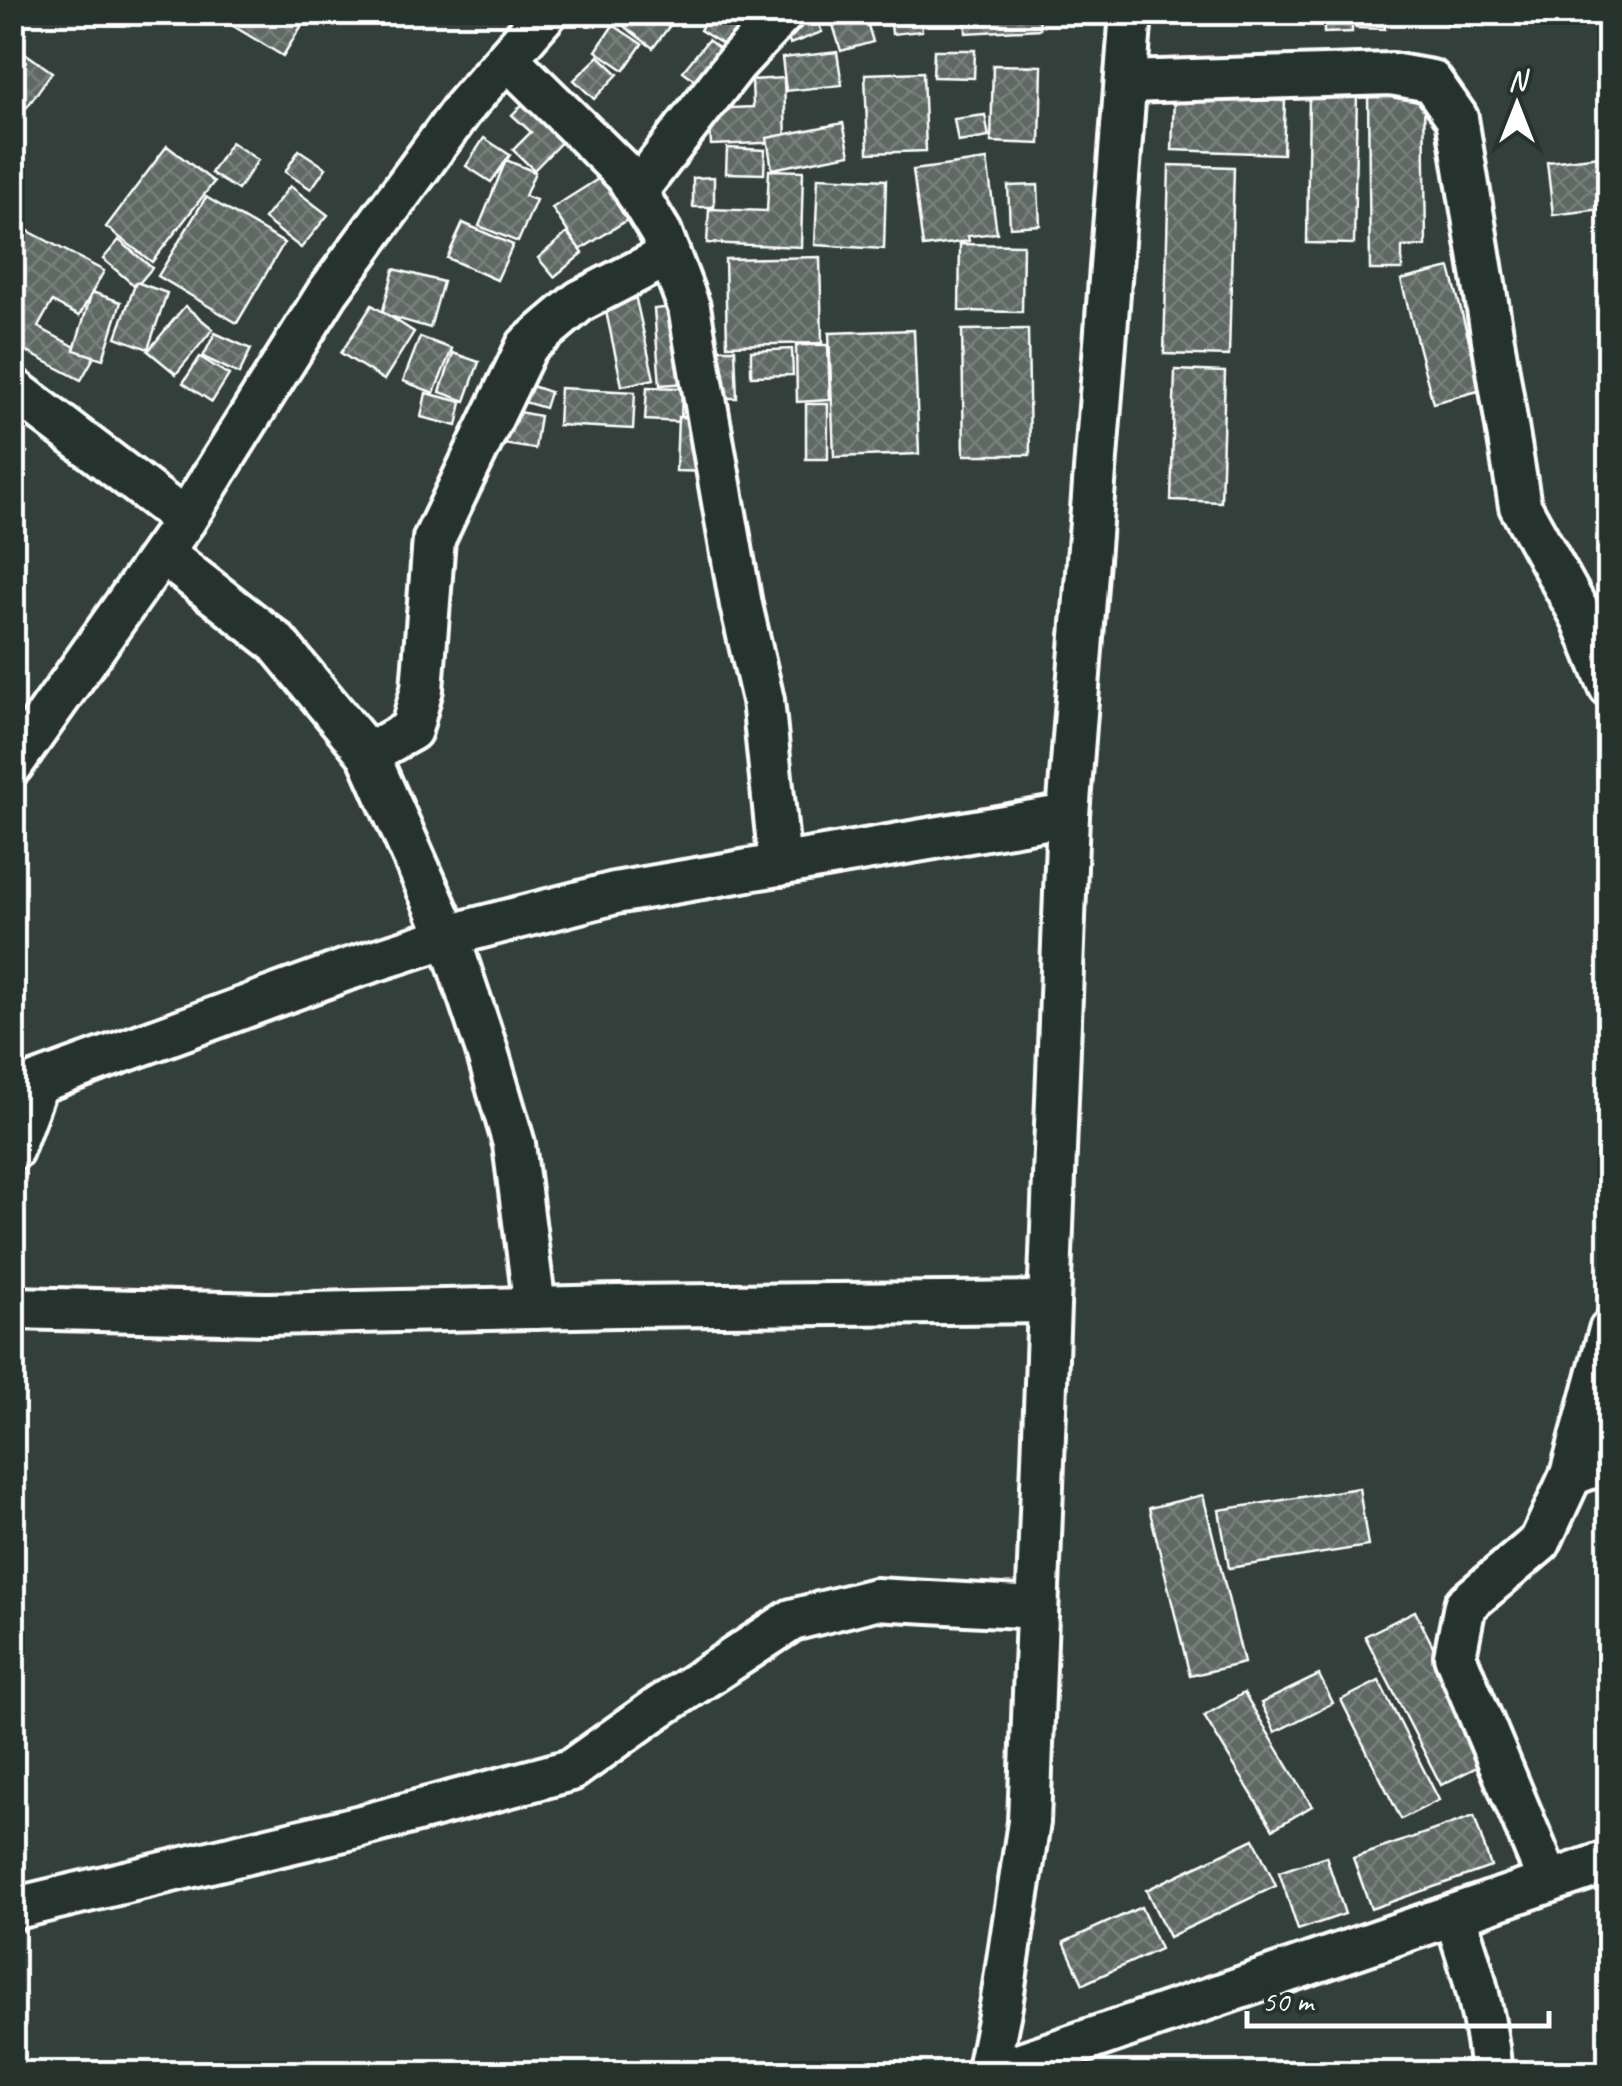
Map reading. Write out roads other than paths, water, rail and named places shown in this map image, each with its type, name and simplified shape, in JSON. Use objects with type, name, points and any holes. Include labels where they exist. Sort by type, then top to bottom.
[{"type":"street","points":[[12,765],[184,520],[328,292],[464,107],[547,12]]},
{"type":"street","points":[[636,192],[736,63],[784,12]]},
{"type":"street","points":[[1131,12],[1068,816],[1030,1822],[988,2074],[1610,1861]]},
{"type":"street","points":[[507,58],[626,175],[661,234],[689,307],[742,605],[763,700],[780,865]]},
{"type":"street","points":[[1126,82],[1391,74],[1431,81],[1457,118],[1520,506],[1582,618],[1610,687]]},
{"type":"street","points":[[368,754],[411,730],[422,689],[434,539],[527,346],[580,301],[669,255]]},
{"type":"street","points":[[12,388],[184,520]]},
{"type":"street","points":[[162,552],[276,642],[368,754],[449,937],[486,1048],[514,1144],[534,1308]]},
{"type":"street","points":[[12,1150],[37,1083],[449,937],[615,893],[1068,816]]},
{"type":"street","points":[[12,1308],[268,1314],[1049,1302]]},
{"type":"street","points":[[1550,1882],[1455,1656],[1465,1605],[1540,1542],[1570,1475],[1610,1330]]},
{"type":"street","points":[[1570,1475],[1610,1460]]},
{"type":"street","points":[[12,1908],[360,1826],[572,1770],[792,1620],[874,1600],[1038,1608]]},
{"type":"street","points":[[1454,1915],[1475,1974],[1487,2025],[1491,2074]]}]
